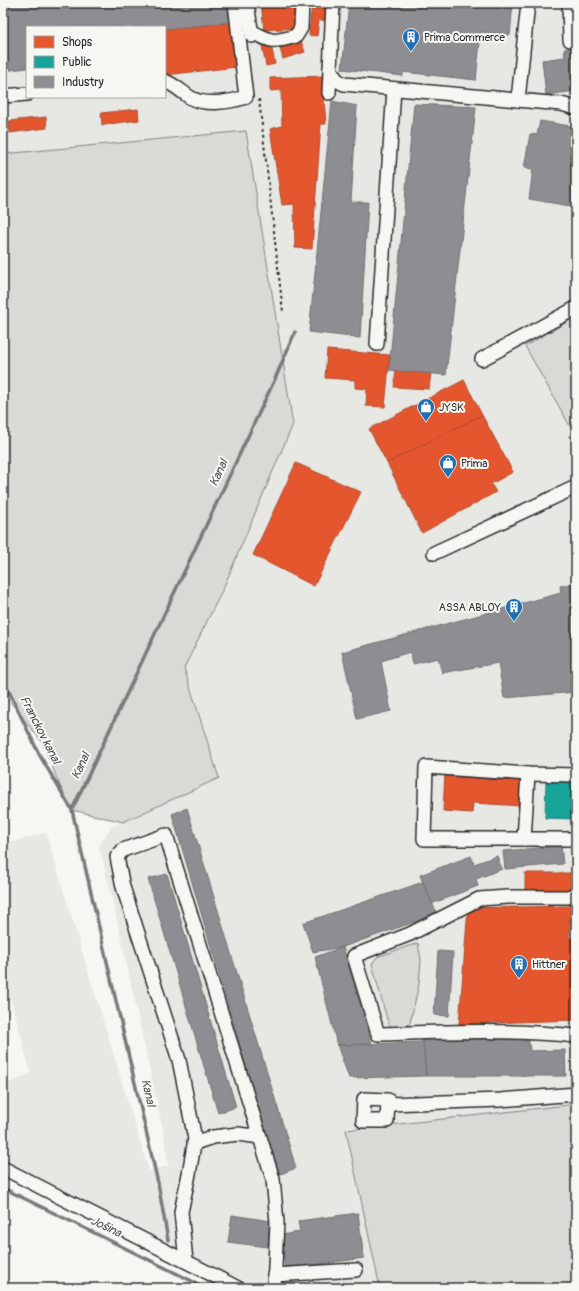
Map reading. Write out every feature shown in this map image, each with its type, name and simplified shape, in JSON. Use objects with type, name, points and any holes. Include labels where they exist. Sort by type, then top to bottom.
[{"type":"street","points":[[166,81],[193,99],[208,102],[222,102],[246,97],[235,3]]},
{"type":"street","points":[[248,3],[251,33],[279,42],[296,36],[301,28],[302,3]]},
{"type":"street","points":[[329,93],[333,3]]},
{"type":"street","points":[[518,100],[528,3]]},
{"type":"street","points":[[569,3],[570,40]]},
{"type":"street","points":[[330,68],[338,82],[344,84],[561,104],[576,108]]},
{"type":"street","points":[[377,344],[394,89]]},
{"type":"street","points":[[3,96],[26,94]]},
{"type":"street","points":[[482,359],[576,308]]},
{"type":"street","points":[[434,553],[576,487]]},
{"type":"street","points":[[576,775],[528,774],[426,767],[424,839],[576,839]]},
{"type":"street","points":[[524,839],[528,774]]},
{"type":"street","points":[[186,1261],[181,1212],[189,1174],[194,1139],[179,1060],[123,886],[117,857],[123,850],[166,835],[273,1179],[277,1222],[274,1282],[356,1270]]},
{"type":"street","points":[[576,894],[568,898],[508,897],[479,899],[410,934],[354,956],[378,1034],[469,1031],[525,1032],[576,1036]]},
{"type":"street","points":[[388,1104],[500,1100],[576,1094]]},
{"type":"street","points":[[194,1144],[213,1137],[238,1134],[260,1137]]},
{"type":"street","points":[[3,1168],[186,1261],[215,1283],[238,1288]]},
{"type":"path","points":[[259,99],[283,312]]},
{"type":"shaded area","points":[[3,3],[576,3],[576,1104],[346,1130],[380,1288],[253,1288],[181,1253],[169,1178],[177,1257],[238,1288],[200,1288],[208,1277],[3,1169],[3,1086],[31,1073],[3,971],[3,844],[46,833],[149,1171],[168,1166],[164,1135],[114,906],[99,846],[111,827],[219,778],[184,668],[222,591],[246,131],[3,154]]},
{"type":"shaded area","points":[[246,131],[293,424],[222,591],[184,668],[219,778],[123,822],[72,810],[65,798],[42,742],[3,693],[3,154]]},
{"type":"shaded area","points":[[576,317],[576,437],[525,346]]},
{"type":"shaded area","points":[[418,943],[421,960],[419,984],[410,1023],[402,1031],[393,1029],[388,1023],[372,964],[377,957]]},
{"type":"shaded area","points":[[576,1104],[576,1288],[380,1288],[346,1130]]},
{"type":"building: Shops","points":[[261,3],[295,3],[298,28],[264,30]]},
{"type":"building: Shops","points":[[312,4],[331,6],[329,21],[319,20],[317,36],[309,35]]},
{"type":"building: Shops","points":[[233,22],[237,67],[166,75],[166,29]]},
{"type":"building: Shops","points":[[300,38],[305,52],[283,59],[279,45]]},
{"type":"building: Shops","points":[[271,44],[275,64],[266,66],[262,46]]},
{"type":"building: Shops","points":[[322,76],[326,124],[321,124],[312,249],[295,248],[294,204],[282,205],[270,129],[282,126],[281,90],[270,91],[270,78]]},
{"type":"building: Shops","points":[[3,107],[7,132],[3,133]]},
{"type":"building: Shops","points":[[138,109],[139,120],[102,125],[101,113]]},
{"type":"building: Shops","points":[[46,117],[47,128],[10,133],[9,121]]},
{"type":"building: Shops","points":[[327,350],[390,355],[385,407],[366,406],[367,389],[355,388],[355,380],[325,378]]},
{"type":"building: Shops","points":[[396,370],[431,373],[429,389],[394,387]]},
{"type":"building: Shops","name":"JYSK","points":[[464,380],[482,415],[387,463],[369,429]]},
{"type":"building: Shops","name":"Prima","points":[[482,415],[513,472],[491,484],[496,492],[422,533],[387,463]]},
{"type":"building: Shops","points":[[296,463],[361,492],[314,586],[253,555]]},
{"type":"building: Shops","points":[[445,773],[524,777],[523,806],[473,803],[472,813],[443,811]]},
{"type":"building: Shops","points":[[525,873],[575,873],[574,891],[525,891]]},
{"type":"building: Shops","name":"Hittner","points":[[571,906],[569,938],[576,938],[576,1020],[459,1024],[468,908]]},
{"type":"building: Public","points":[[546,781],[576,782],[576,819],[545,818]]},
{"type":"building: Industry","points":[[3,3],[232,3],[233,22],[166,29],[166,26],[26,26],[26,68],[3,71]]},
{"type":"building: Industry","name":"Prima Commerce","points":[[349,3],[513,3],[510,35],[481,32],[476,80],[403,72],[403,76],[342,69]]},
{"type":"building: Industry","points":[[576,48],[576,91],[546,95],[542,60],[565,57],[564,49]]},
{"type":"building: Industry","points":[[332,101],[357,106],[351,202],[368,202],[360,338],[309,332]]},
{"type":"building: Industry","points":[[414,104],[476,107],[446,375],[389,370]]},
{"type":"building: Industry","points":[[540,121],[576,127],[576,207],[529,199],[533,169],[524,168],[530,134],[537,135]]},
{"type":"building: Industry","name":"ASSA ABLOY","points":[[576,576],[576,692],[504,698],[498,663],[442,673],[438,658],[413,664],[410,652],[381,661],[391,711],[357,719],[342,652],[561,593],[560,586],[574,583],[574,577]]},
{"type":"building: Industry","points":[[187,808],[296,1168],[278,1175],[172,814]]},
{"type":"building: Industry","points":[[561,846],[563,864],[505,869],[503,851]]},
{"type":"building: Industry","points":[[471,856],[474,864],[497,856],[502,869],[476,879],[478,886],[431,904],[420,875]]},
{"type":"building: Industry","points":[[167,874],[236,1107],[218,1113],[148,879]]},
{"type":"building: Industry","points":[[423,882],[437,914],[343,947],[313,952],[303,923]]},
{"type":"building: Industry","points":[[343,947],[372,1044],[337,1045],[315,957]]},
{"type":"building: Industry","points":[[438,951],[453,952],[449,1016],[434,1015]]},
{"type":"building: Industry","points":[[528,1034],[530,1051],[565,1050],[566,1076],[426,1076],[422,1038]]},
{"type":"building: Industry","points":[[423,1042],[426,1076],[349,1078],[337,1045]]},
{"type":"building: Industry","points":[[358,1213],[364,1258],[285,1269],[281,1235],[300,1232],[298,1221]]},
{"type":"building: Industry","points":[[232,1215],[271,1221],[267,1247],[228,1242]]},
{"type":"waterway","name":"Kanal","points":[[168,1240],[158,1183],[72,810],[275,379],[295,332]]},
{"type":"waterway","name":"Franckov kanal","points":[[3,679],[39,754],[72,810]]},
{"type":"waterway","name":"Jošina","points":[[3,1188],[200,1285]]},
{"type":"place","name":"Prima Commerce","points":[[411,52]]},
{"type":"place","name":"JYSK","points":[[426,422]]},
{"type":"place","name":"Prima","points":[[448,478]]},
{"type":"place","name":"ASSA ABLOY","points":[[514,622]]},
{"type":"place","name":"Hittner","points":[[519,979]]}]
